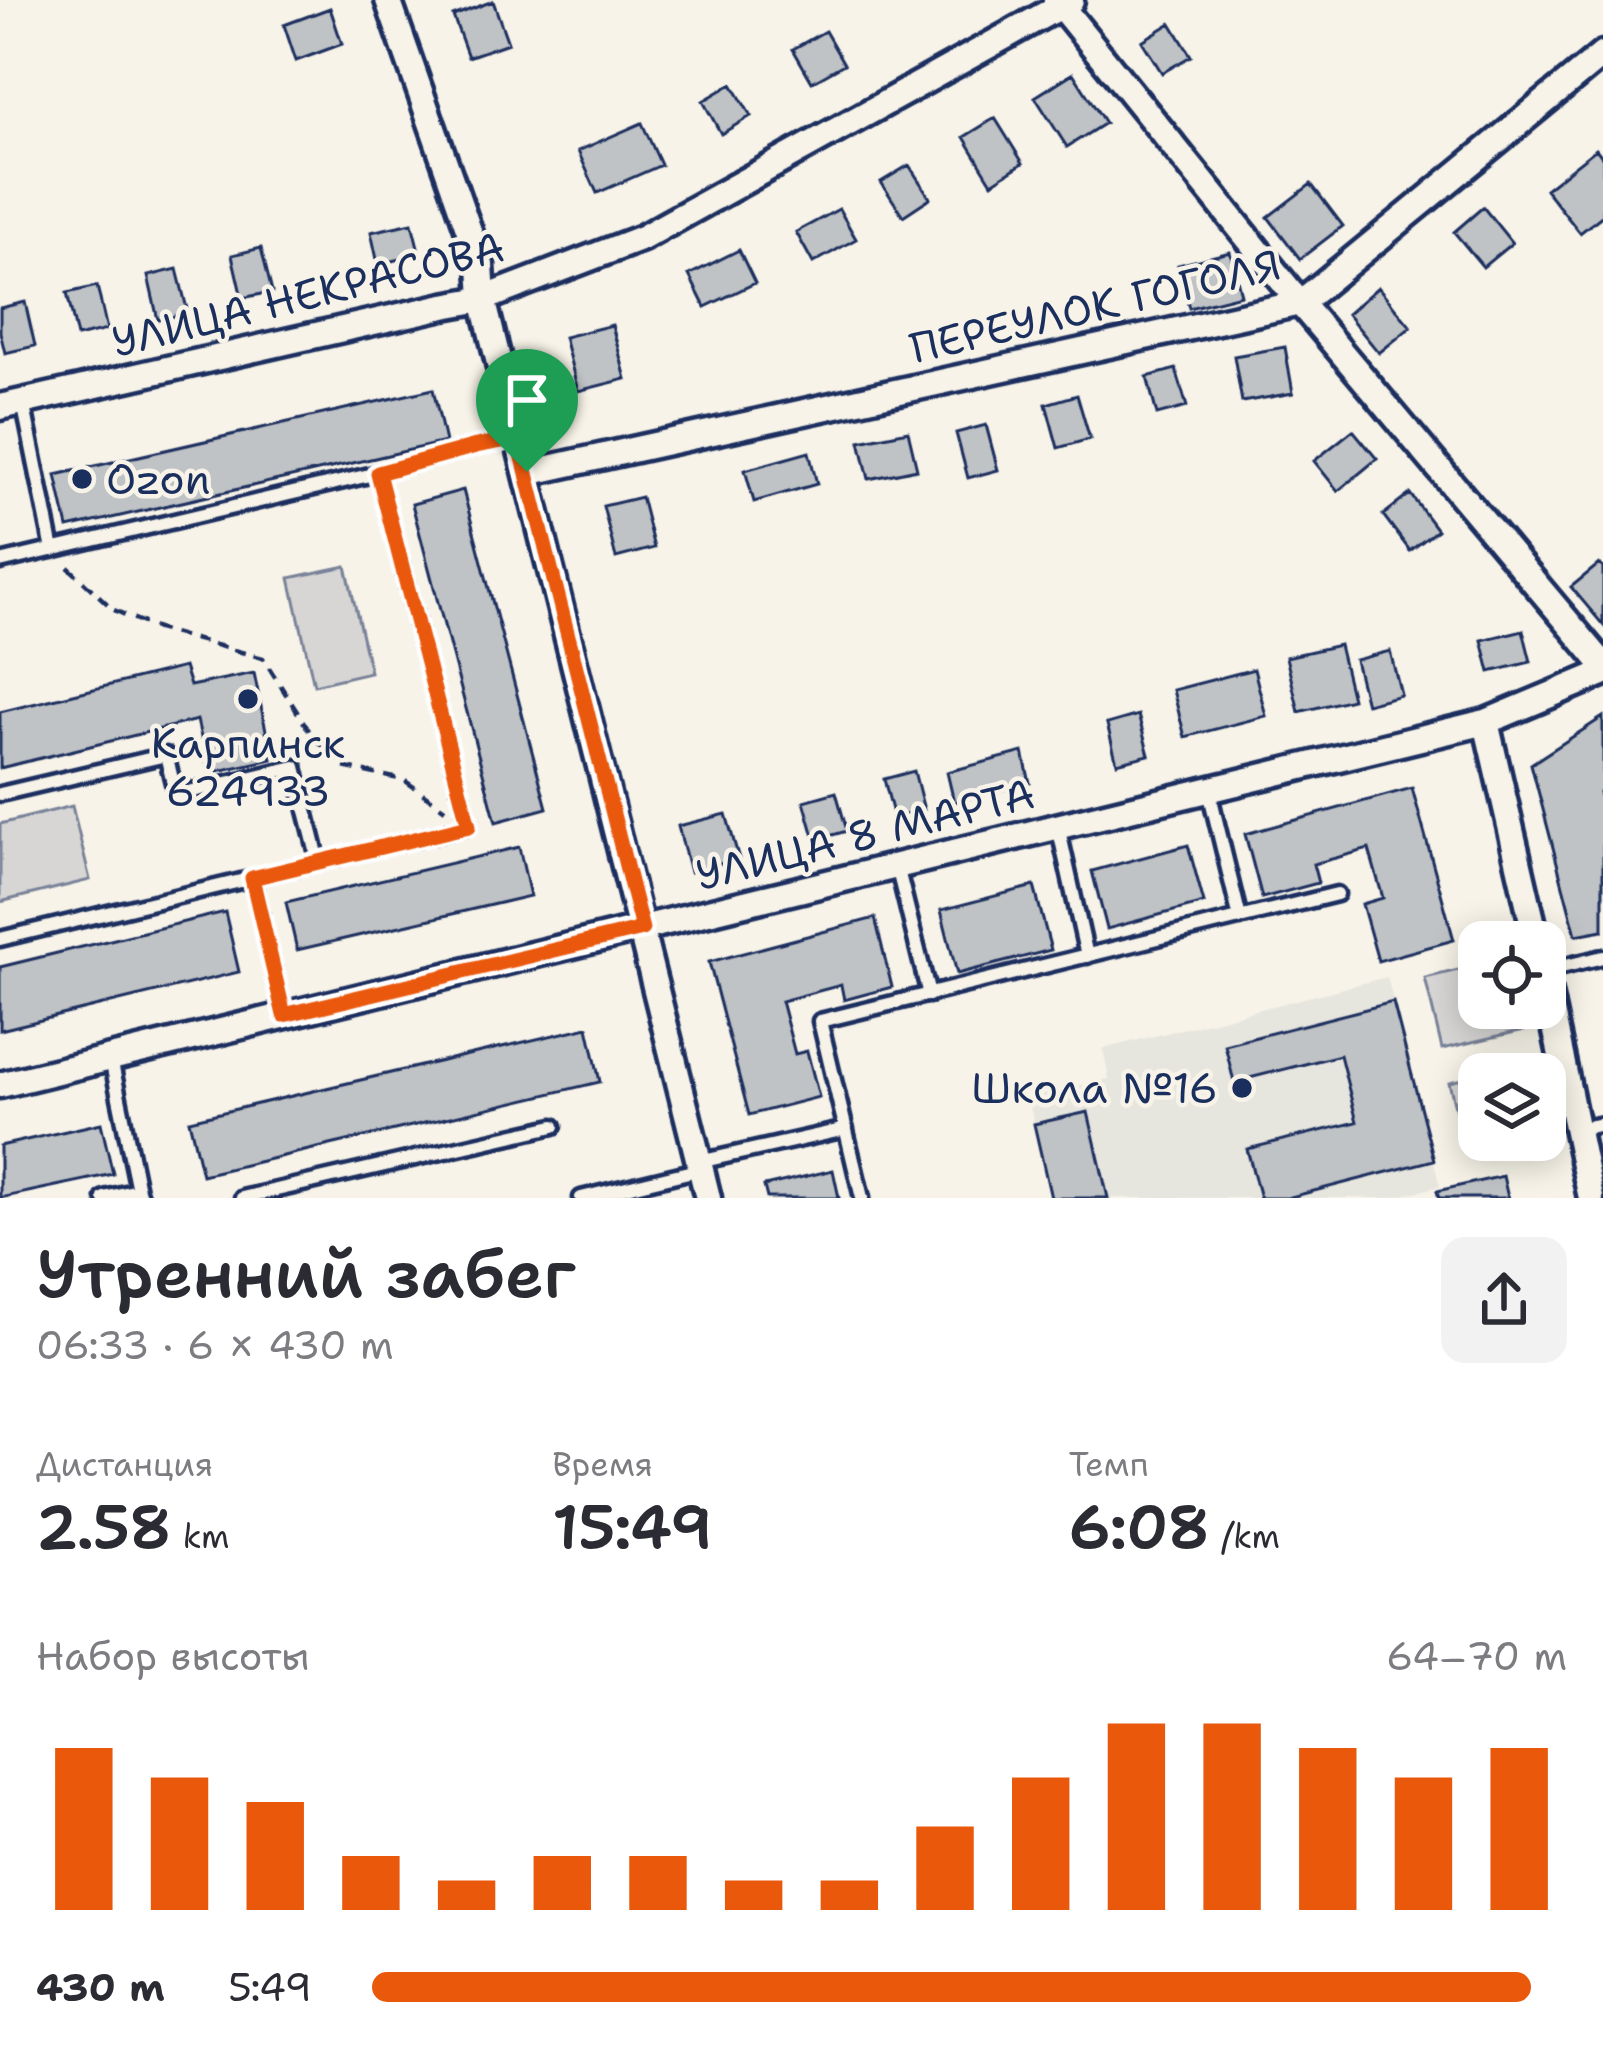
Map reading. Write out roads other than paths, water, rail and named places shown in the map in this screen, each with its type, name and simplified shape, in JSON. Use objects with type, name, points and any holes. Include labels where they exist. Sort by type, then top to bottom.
[{"type":"street","points":[[388,0],[482,265],[483,299],[708,1198]]},
{"type":"street","points":[[1063,2],[1300,303],[1603,669]]},
{"type":"street","name":"УЛИЦА НЕКРАСОВА","points":[[12,404],[483,299],[642,238],[1063,2]]},
{"type":"street","name":"ПЕРЕУЛОК ГОГОЛЯ","points":[[527,472],[1300,303],[1603,54]]},
{"type":"street","name":"УЛИЦА 8 МАРТА","points":[[0,1085],[1486,722],[1603,669]]},
{"type":"street","points":[[1486,722],[1532,921]]},
{"type":"street","points":[[1556,1029],[1591,1198]]},
{"type":"lane","points":[[12,404],[53,550]]},
{"type":"lane","points":[[0,562],[518,438]]},
{"type":"lane","points":[[0,939],[469,826],[378,473]]},
{"type":"lane","points":[[0,794],[166,755],[176,795],[295,767],[320,862]]},
{"type":"lane","points":[[1209,790],[1240,918]]},
{"type":"lane","points":[[1058,826],[1087,956]]},
{"type":"lane","points":[[897,866],[929,994]]},
{"type":"lane","points":[[252,878],[284,1015]]},
{"type":"lane","points":[[862,1198],[820,1021],[1337,894]]},
{"type":"lane","points":[[1566,968],[1603,957]]},
{"type":"lane","points":[[104,1198],[139,1194],[111,1059]]},
{"type":"lane","points":[[1576,1130],[1603,1124]]},
{"type":"lane","points":[[242,1198],[554,1126]]},
{"type":"lane","points":[[581,1198],[846,1130]]},
{"type":"place","name":"Ozon","points":[[82,479]]},
{"type":"place","name":"Карпинск 624933","points":[[248,699]]},
{"type":"place","name":"Школа №16","points":[[1242,1088]]}]
